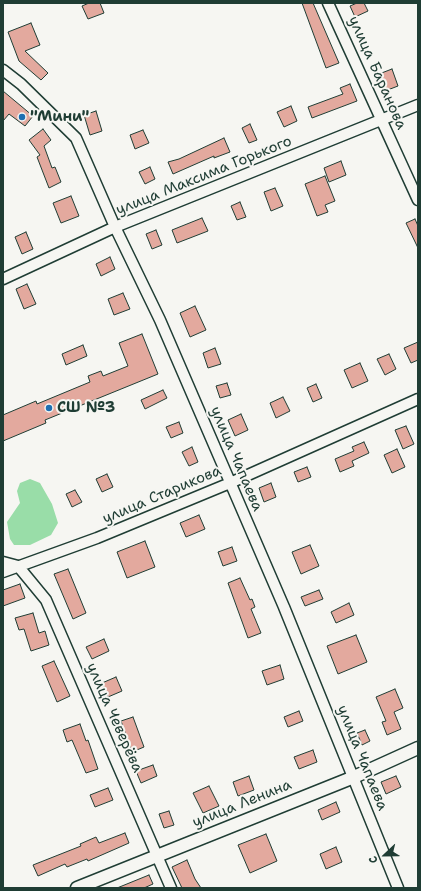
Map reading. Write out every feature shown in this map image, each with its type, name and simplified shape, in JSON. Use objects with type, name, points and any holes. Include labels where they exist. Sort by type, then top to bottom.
[{"type":"street","name":"улица Баранова","points":[[328,3],[418,200]]},
{"type":"street","name":"улица Чапаева","points":[[3,70],[21,84],[76,138],[115,228],[160,320],[230,483],[354,776],[398,888]]},
{"type":"street","name":"улица Максима Горького","points":[[3,279],[115,228],[418,105]]},
{"type":"street","name":"улица Старикова","points":[[3,572],[97,538],[230,483],[418,399]]},
{"type":"street","points":[[3,562],[18,566]]},
{"type":"street","name":"улица Чеверёва","points":[[18,566],[46,600],[171,888]]},
{"type":"street","name":"улица Ленина","points":[[77,888],[157,854],[354,776],[418,748]]},
{"type":"green space","points":[[30,479],[40,483],[52,504],[58,523],[51,535],[30,545],[14,545],[10,539],[7,522],[20,503],[17,491],[20,483]]},
{"type":"building","points":[[89,3],[100,3],[104,13],[88,19],[82,6]]},
{"type":"building","points":[[302,3],[313,3],[339,63],[326,68]]},
{"type":"building","points":[[357,3],[364,3],[368,11],[355,17],[350,6]]},
{"type":"building","points":[[31,23],[40,45],[25,51],[48,73],[41,80],[19,61],[8,32]]},
{"type":"building","points":[[392,69],[398,86],[385,91],[379,74]]},
{"type":"building","points":[[350,84],[357,101],[312,118],[308,107],[343,94],[340,88]]},
{"type":"building","points":[[3,91],[33,116],[25,126],[9,114],[3,121]]},
{"type":"building","points":[[291,106],[297,121],[284,127],[277,112]]},
{"type":"building","points":[[96,111],[102,131],[90,135],[84,115]]},
{"type":"building","points":[[250,124],[257,140],[249,143],[242,128]]},
{"type":"building","points":[[43,129],[51,140],[44,146],[52,168],[55,167],[61,182],[49,188],[37,157],[40,155],[29,140]]},
{"type":"building","points":[[143,130],[149,143],[135,149],[130,135]]},
{"type":"building","points":[[224,138],[230,152],[214,158],[214,156],[173,174],[168,162],[179,159]]},
{"type":"building","points":[[341,161],[346,175],[329,182],[324,168]]},
{"type":"building","points":[[150,167],[155,179],[145,184],[139,172]]},
{"type":"building","points":[[325,176],[335,201],[325,205],[328,212],[317,216],[305,184]]},
{"type":"building","points":[[275,188],[283,206],[271,211],[264,192]]},
{"type":"building","points":[[71,196],[79,216],[61,223],[53,203]]},
{"type":"building","points":[[240,202],[246,217],[237,220],[231,206]]},
{"type":"building","points":[[202,218],[208,231],[177,243],[172,230]]},
{"type":"building","points":[[415,219],[418,226],[418,248],[406,223]]},
{"type":"building","points":[[156,230],[162,245],[152,249],[146,234]]},
{"type":"building","points":[[26,232],[33,249],[22,254],[15,237]]},
{"type":"building","points":[[110,257],[115,269],[101,276],[96,264]]},
{"type":"building","points":[[27,284],[36,304],[24,309],[16,289]]},
{"type":"building","points":[[123,293],[130,309],[114,315],[108,299]]},
{"type":"building","points":[[195,306],[206,330],[190,337],[180,313]]},
{"type":"building","points":[[142,334],[158,374],[45,420],[46,423],[3,441],[3,415],[36,401],[37,404],[90,382],[88,376],[101,371],[103,376],[128,366],[119,343]]},
{"type":"building","points":[[418,342],[418,360],[411,363],[404,348]]},
{"type":"building","points":[[83,345],[87,356],[66,365],[62,354]]},
{"type":"building","points":[[215,348],[221,364],[208,368],[203,353]]},
{"type":"building","points":[[389,354],[396,369],[385,375],[377,359]]},
{"type":"building","points":[[360,363],[368,381],[352,388],[344,370]]},
{"type":"building","points":[[227,383],[231,395],[220,398],[216,386]]},
{"type":"building","points":[[316,384],[322,398],[313,402],[307,388]]},
{"type":"building","points":[[163,390],[167,398],[145,409],[141,400]]},
{"type":"building","points":[[283,397],[290,411],[276,418],[270,403]]},
{"type":"building","points":[[241,414],[248,430],[235,436],[228,420]]},
{"type":"building","points":[[179,422],[183,433],[171,438],[166,427]]},
{"type":"building","points":[[406,426],[414,444],[403,449],[395,430]]},
{"type":"building","points":[[364,442],[369,453],[352,461],[354,466],[340,472],[335,459],[354,451],[352,447]]},
{"type":"building","points":[[192,447],[198,462],[189,466],[182,452]]},
{"type":"building","points":[[397,449],[405,467],[392,473],[384,455]]},
{"type":"building","points":[[307,467],[311,477],[298,482],[294,472]]},
{"type":"building","points":[[107,474],[113,487],[102,492],[96,479]]},
{"type":"building","points":[[271,483],[276,497],[264,502],[259,488]]},
{"type":"building","points":[[75,490],[82,502],[72,507],[66,494]]},
{"type":"building","points":[[199,515],[205,529],[186,537],[180,523]]},
{"type":"building","points":[[145,541],[155,567],[127,578],[117,552]]},
{"type":"building","points":[[310,545],[319,566],[301,574],[292,552]]},
{"type":"building","points":[[232,547],[237,561],[223,566],[218,552]]},
{"type":"building","points":[[68,569],[86,613],[73,619],[54,574]]},
{"type":"building","points":[[240,578],[250,600],[252,599],[255,607],[251,609],[261,633],[248,638],[228,583]]},
{"type":"building","points":[[20,584],[25,598],[3,606],[3,590]]},
{"type":"building","points":[[319,590],[323,599],[305,606],[301,597]]},
{"type":"building","points":[[349,603],[354,615],[336,623],[331,612]]},
{"type":"building","points":[[33,613],[39,633],[45,631],[49,645],[31,651],[24,629],[19,630],[15,618]]},
{"type":"building","points":[[356,635],[367,662],[338,674],[327,646]]},
{"type":"building","points":[[104,639],[109,651],[92,659],[86,647]]},
{"type":"building","points":[[54,661],[70,696],[57,702],[42,666]]},
{"type":"building","points":[[280,665],[284,679],[267,685],[262,671]]},
{"type":"building","points":[[116,677],[122,691],[108,697],[102,683]]},
{"type":"building","points":[[395,689],[403,708],[394,712],[401,729],[387,735],[382,722],[386,721],[376,697]]},
{"type":"building","points":[[299,711],[303,721],[288,727],[284,717]]},
{"type":"building","points":[[133,717],[144,747],[132,752],[121,721]]},
{"type":"building","points":[[80,724],[86,741],[88,740],[98,769],[86,773],[72,740],[67,742],[63,730]]},
{"type":"building","points":[[365,730],[370,741],[362,745],[357,733]]},
{"type":"building","points":[[313,750],[317,762],[299,769],[294,757]]},
{"type":"building","points":[[153,765],[157,776],[141,783],[136,771]]},
{"type":"building","points":[[249,776],[254,790],[238,796],[233,782]]},
{"type":"building","points":[[396,776],[401,787],[386,794],[381,782]]},
{"type":"building","points":[[209,786],[219,806],[203,813],[193,793]]},
{"type":"building","points":[[108,788],[113,800],[95,807],[90,795]]},
{"type":"building","points":[[336,802],[340,812],[322,820],[318,810]]},
{"type":"building","points":[[169,811],[174,825],[164,828],[159,814]]},
{"type":"building","points":[[125,833],[129,843],[88,861],[87,859],[67,867],[65,864],[38,876],[33,865],[81,846],[80,844],[96,837],[99,843]]},
{"type":"building","points":[[266,834],[277,861],[250,873],[238,845]]},
{"type":"building","points":[[336,847],[342,862],[326,869],[320,854]]},
{"type":"building","points":[[187,860],[195,879],[201,888],[182,888],[172,867]]},
{"type":"building","points":[[149,875],[153,884],[144,888],[117,888]]},
{"type":"place","name":"\"Мини\"","points":[[22,117]]},
{"type":"place","name":"СШ №3","points":[[49,408]]}]
